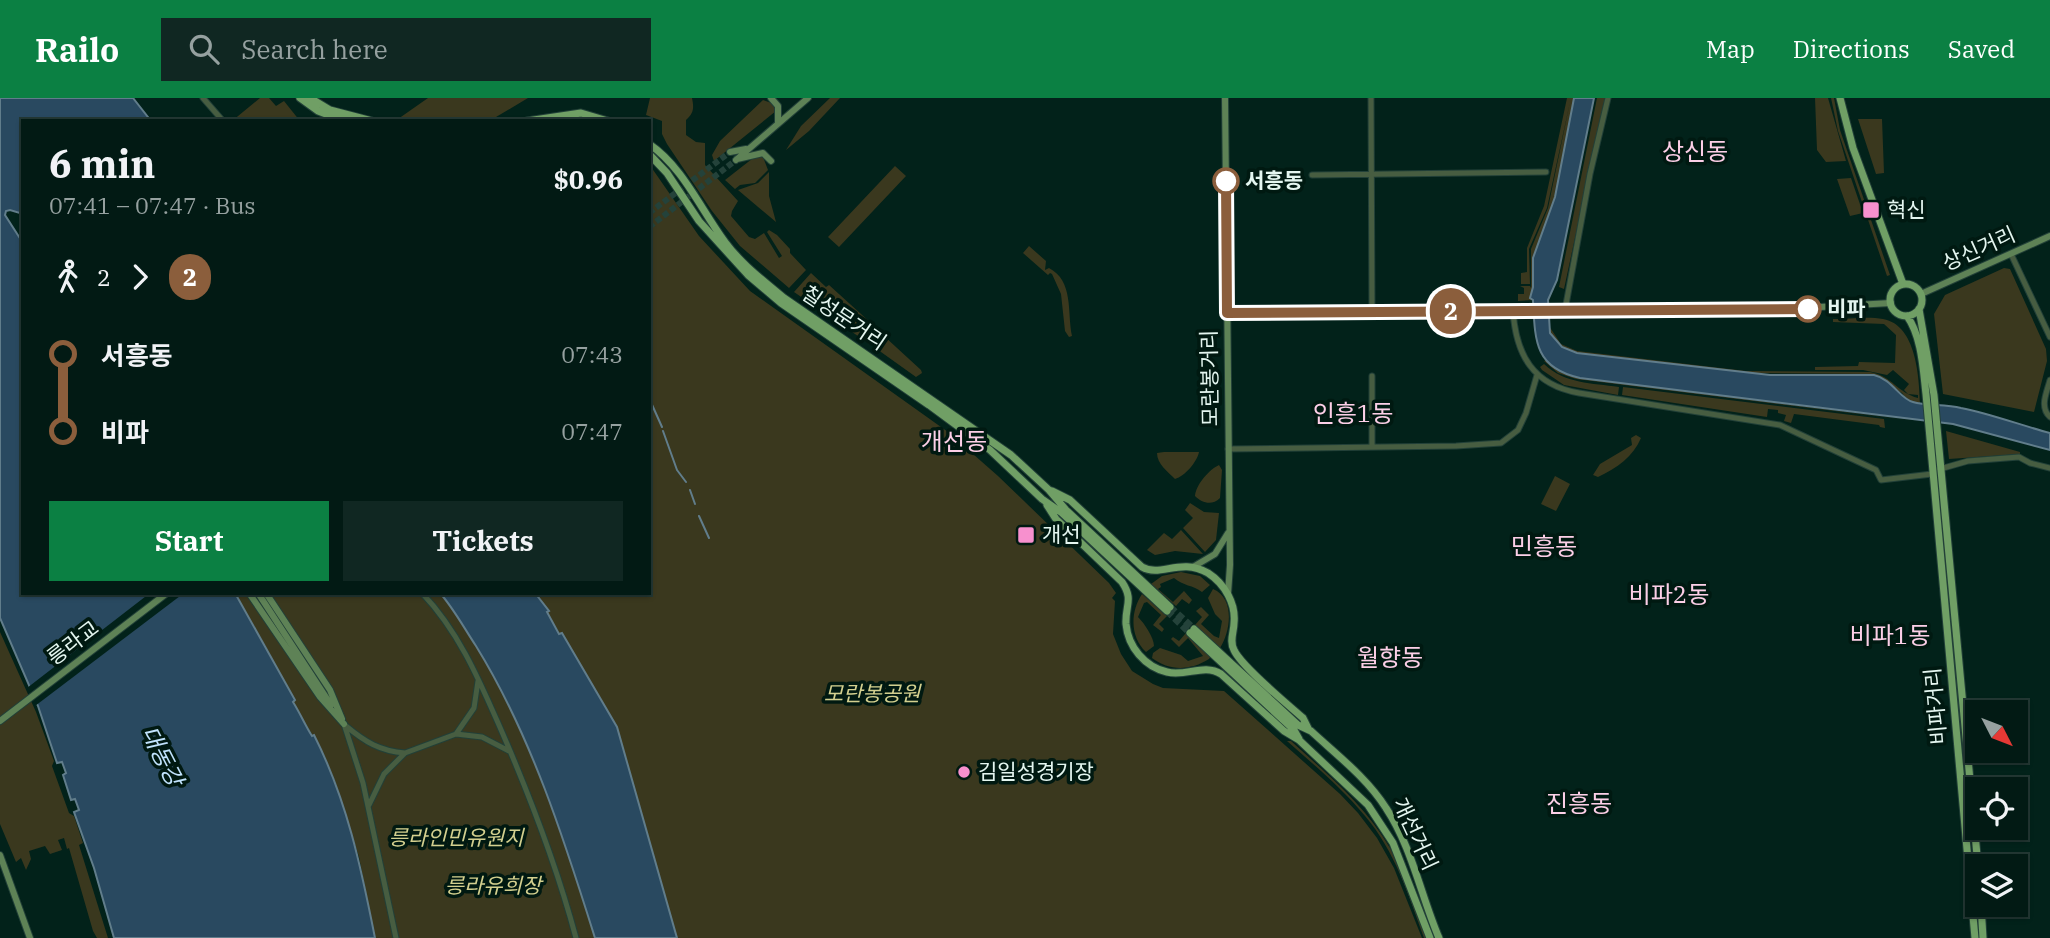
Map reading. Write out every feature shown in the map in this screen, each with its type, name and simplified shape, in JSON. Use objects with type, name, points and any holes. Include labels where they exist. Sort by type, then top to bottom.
[{"type":"main road","points":[[300,98],[338,119]]},
{"type":"main road","points":[[310,98],[330,110],[364,119]]},
{"type":"main road","points":[[771,98],[778,106],[778,123]]},
{"type":"main road","points":[[771,161],[764,153],[736,160],[808,98]]},
{"type":"main road","name":"모란봉거리","points":[[1225,98],[1230,565],[1228,594]]},
{"type":"main road","points":[[1840,98],[1853,148],[1903,284]]},
{"type":"main road","points":[[540,119],[581,113],[601,119]]},
{"type":"main road","name":"칠성문거리","points":[[651,146],[674,166],[727,245],[752,271],[784,298],[1011,455],[1169,609],[973,437],[781,303],[748,275],[706,230],[667,173],[651,156]]},
{"type":"main road","points":[[730,152],[748,148]]},
{"type":"main road","name":"상신거리","points":[[1921,293],[2050,236]]},
{"type":"main road","points":[[1930,394],[1912,323],[1907,316],[1895,311],[1891,303],[1894,290],[1903,284],[1914,286],[1921,293],[1919,309],[1930,394],[1933,430]]},
{"type":"main road","points":[[1227,313],[1785,309],[1891,303]]},
{"type":"main road","points":[[1907,316],[1919,309]]},
{"type":"main road","name":"비파거리","points":[[1933,430],[1932,474],[1975,938]]},
{"type":"main road","name":"비파거리","points":[[1933,430],[1940,470],[1977,854]]},
{"type":"main road","points":[[1042,499],[1049,490]]},
{"type":"main road","name":"칠성문거리","points":[[1049,490],[1070,500],[1149,571],[1155,572],[1171,566],[1193,567]]},
{"type":"main road","name":"칠성문거리","points":[[1042,499],[1056,519],[1122,582],[1129,592],[1126,625],[1129,639],[1143,660],[1157,669],[1171,673],[1190,673],[1212,668],[1221,674]]},
{"type":"main road","points":[[1193,567],[1214,554],[1229,532]]},
{"type":"main road","points":[[1193,567],[1209,574],[1228,594]]},
{"type":"main road","name":"개선거리","points":[[1228,594],[1234,612],[1232,644],[1237,655],[1303,718],[1308,729]]},
{"type":"main road","name":"릉라교","points":[[0,721],[164,595]]},
{"type":"main road","points":[[250,595],[320,697],[344,724]]},
{"type":"main road","points":[[259,595],[344,724]]},
{"type":"main road","points":[[267,595],[330,690],[344,724]]},
{"type":"main road","name":"개선거리","points":[[1299,740],[1293,730],[1192,631],[1367,783],[1388,811],[1409,855],[1439,938]]},
{"type":"main road","name":"개선거리","points":[[1221,674],[1348,784],[1380,821],[1398,853],[1430,938]]},
{"type":"main road","points":[[0,855],[30,938]]},
{"type":"main road","points":[[1982,917],[1983,938]]},
{"type":"street","points":[[203,98],[221,119]]},
{"type":"street","points":[[1371,98],[1372,312]]},
{"type":"street","points":[[1562,311],[1608,98]]},
{"type":"street","points":[[1312,175],[1546,172]]},
{"type":"street","points":[[2011,254],[2050,337]]},
{"type":"street","points":[[1513,311],[1518,344],[1537,375],[1571,392],[1780,425],[1876,470],[1881,480],[1932,474]]},
{"type":"street","points":[[1228,449],[1501,443],[1518,430],[1537,375]]},
{"type":"street","points":[[1371,376],[1373,446]]},
{"type":"street","points":[[2050,380],[2044,407],[2050,417]]},
{"type":"street","points":[[1940,470],[1968,461],[2019,457],[2050,468]]},
{"type":"street","points":[[424,595],[453,634],[478,678],[553,859],[576,938]]},
{"type":"street","points":[[456,734],[474,708],[479,689],[478,678]]},
{"type":"street","points":[[344,724],[372,745],[405,753]]},
{"type":"street","points":[[344,724],[359,765],[396,938]]},
{"type":"street","points":[[368,806],[384,774],[405,753],[456,734],[482,737],[510,752]]},
{"type":"green space","points":[[260,98],[269,98],[276,106],[284,101],[298,119],[234,119]]},
{"type":"green space","points":[[428,98],[528,98],[496,117],[485,119],[398,119]]},
{"type":"green space","points":[[650,98],[692,98],[693,110],[686,120],[686,135],[696,142],[705,143],[705,165],[738,201],[731,216],[749,237],[755,239],[764,233],[779,258],[782,256],[767,232],[769,230],[777,235],[806,270],[789,288],[740,246],[712,211],[667,144],[662,134],[662,121],[646,115]]},
{"type":"green space","points":[[830,98],[840,98],[809,131],[786,150],[801,126]]},
{"type":"green space","points":[[1567,98],[1574,98],[1555,197],[1533,258],[1533,287],[1530,298],[1533,300],[1518,301],[1518,294],[1524,294],[1524,288],[1520,286],[1531,288],[1531,249],[1548,208],[1570,102],[1547,208],[1529,249],[1530,284],[1521,284],[1521,273],[1527,272],[1527,248],[1544,206]]},
{"type":"green space","points":[[1597,98],[1605,98],[1564,289],[1559,287]]},
{"type":"green space","points":[[1815,98],[1828,98],[1846,161],[1826,162],[1817,150]]},
{"type":"green space","points":[[1831,98],[1834,98],[1840,130],[1890,275],[1887,276],[1838,131]]},
{"type":"green space","points":[[763,100],[774,104],[776,111],[714,161],[712,155],[720,141]]},
{"type":"green space","points":[[1858,119],[1882,119],[1884,173],[1876,174]]},
{"type":"green space","points":[[757,155],[763,157],[768,170],[755,183],[740,185],[735,189],[725,180]]},
{"type":"green space","points":[[895,166],[906,176],[839,247],[828,237]]},
{"type":"green space","name":"모란봉공원","points":[[651,167],[699,236],[750,291],[948,432],[998,476],[1109,583],[1116,593],[1112,598],[1115,601],[1113,634],[1132,671],[1163,688],[1224,691],[1340,794],[1377,838],[1394,868],[1422,938],[677,938],[617,727],[537,595],[651,595]]},
{"type":"green space","points":[[769,172],[769,196],[776,222],[738,190],[758,183]]},
{"type":"green space","points":[[1851,178],[1863,213],[1850,216],[1837,179]]},
{"type":"green space","points":[[1029,246],[1046,261],[1045,270],[1049,268],[1057,274],[1066,289],[1072,336],[1069,337],[1065,331],[1061,294],[1052,274],[1048,275],[1023,253]]},
{"type":"green space","points":[[2004,268],[2010,269],[2046,349],[2047,361],[2034,412],[1943,394],[1934,314],[1945,295]]},
{"type":"green space","points":[[811,273],[826,287],[829,285],[882,333],[871,345],[794,292]]},
{"type":"green space","points":[[1833,319],[1883,319],[1894,323],[1903,331],[1914,354],[1920,403],[1907,400],[1902,393],[1864,374],[1744,373],[1577,353],[1558,344],[1549,326],[1561,344],[1577,351],[1746,371],[1870,372],[1884,377],[1908,394],[1904,390],[1909,384],[1893,370],[1887,375],[1863,370],[1815,370],[1815,367],[1858,366],[1859,362],[1895,363],[1896,335],[1884,324],[1833,322]]},
{"type":"green space","points":[[884,336],[922,373],[916,377],[874,347]]},
{"type":"green space","points":[[1544,361],[1560,372],[1580,378],[1916,421],[1576,379],[1558,373]]},
{"type":"green space","points":[[1544,364],[1570,379],[1619,387],[1618,395],[1564,385],[1542,370],[1540,367]]},
{"type":"green space","points":[[1623,387],[1884,419],[1885,428],[1794,414],[1791,423],[1784,421],[1786,415],[1778,413],[1778,410],[1768,409],[1767,417],[1622,395]]},
{"type":"green space","points":[[1946,431],[2020,452],[2020,454],[1949,459]]},
{"type":"green space","points":[[1636,435],[1641,438],[1624,461],[1598,477],[1593,475],[1600,464],[1632,445],[1631,438]]},
{"type":"green space","points":[[1199,452],[1190,468],[1175,479],[1159,461],[1157,453]]},
{"type":"green space","points":[[1219,465],[1222,470],[1220,498],[1207,503],[1195,496],[1201,482]]},
{"type":"green space","points":[[1555,476],[1570,484],[1556,511],[1541,504]]},
{"type":"green space","points":[[1190,503],[1204,512],[1219,513],[1216,540],[1205,552],[1183,528],[1193,518],[1185,510]]},
{"type":"green space","points":[[1181,530],[1203,554],[1175,551],[1155,555],[1147,550],[1164,533],[1172,539]]},
{"type":"green space","points":[[1181,572],[1200,576],[1210,585],[1202,592],[1174,578],[1160,584],[1158,589],[1173,602],[1184,591],[1192,600],[1189,604],[1182,599],[1176,606],[1151,584],[1162,576]]},
{"type":"green space","points":[[1213,589],[1220,593],[1228,607],[1227,633],[1220,648],[1195,625],[1202,617],[1196,611],[1201,607],[1209,615],[1201,624],[1219,638],[1222,621],[1215,614],[1208,598]]},
{"type":"green space","points":[[1142,594],[1167,616],[1159,624],[1164,629],[1162,632],[1153,625],[1161,615],[1147,602],[1144,603],[1138,617],[1149,631],[1154,646],[1146,652],[1137,639],[1134,624],[1135,609]]},
{"type":"green space","name":"릉라인민유원지","points":[[236,595],[441,595],[476,646],[513,716],[558,825],[595,938],[375,938],[359,857],[335,781],[323,752],[292,702],[269,652]]},
{"type":"green space","points":[[0,632],[36,712],[69,813],[74,816],[83,843],[79,845],[108,938],[97,938],[93,931],[64,838],[58,840],[62,850],[50,854],[45,846],[29,851],[31,859],[26,870],[21,858],[16,862],[0,824]]},
{"type":"green space","points":[[1186,633],[1211,656],[1209,659],[1194,666],[1180,668],[1165,665],[1152,658],[1153,653],[1160,648],[1181,655],[1188,661],[1203,656],[1188,638],[1179,647],[1171,639],[1173,637],[1179,641]]},
{"type":"green space","points":[[1287,741],[1291,741],[1345,791],[1380,832],[1401,870],[1427,938],[1424,938],[1393,859],[1376,830],[1328,777]]},
{"type":"water","name":"대동강","points":[[0,98],[133,98],[149,119],[21,119],[21,213],[10,210],[6,211],[5,215],[21,240],[21,595],[236,595],[326,759],[352,834],[375,938],[114,938],[94,868],[74,812],[79,810],[75,799],[71,800],[63,775],[66,773],[62,762],[57,763],[38,706],[0,618]]},
{"type":"water","points":[[1574,98],[1594,98],[1557,280],[1548,300],[1550,333],[1562,347],[1577,353],[1770,375],[1874,375],[1886,380],[1913,402],[1972,410],[2050,433],[2050,450],[1953,424],[1580,378],[1554,368],[1540,351],[1533,300],[1530,298],[1533,287],[1533,258],[1555,197]]},
{"type":"water","points":[[441,595],[537,595],[549,611],[547,612],[559,634],[562,633],[617,727],[677,938],[595,938],[530,751],[496,680]]},
{"type":"pier","points":[[147,595],[181,595],[35,706],[27,688]]},
{"type":"waterway","points":[[651,402],[662,427]]},
{"type":"waterway","points":[[663,431],[677,470],[686,482]]},
{"type":"waterway","points":[[690,490],[695,504]]},
{"type":"waterway","points":[[699,516],[709,538]]},
{"type":"tunnel","points":[[651,211],[730,152]]},
{"type":"tunnel","points":[[651,225],[736,160]]},
{"type":"tunnel","points":[[1170,607],[1194,629]]},
{"type":"tunnel","points":[[1167,611],[1190,633]]},
{"type":"bus line","name":"2","points":[[1226,181],[1227,313],[1808,309]]},
{"type":"place","name":"서흥동","points":[[1226,181]]},
{"type":"place","name":"혁신","points":[[1871,210]]},
{"type":"place","name":"비파","points":[[1808,309]]},
{"type":"place","name":"개선","points":[[1026,535]]},
{"type":"place","name":"김일성경기장","points":[[964,772]]},
{"type":"district","name":"상신동","points":[[1695,152]]},
{"type":"district","name":"인흥1동","points":[[1353,414]]},
{"type":"district","name":"개선동","points":[[954,442]]},
{"type":"district","name":"민흥동","points":[[1544,547]]},
{"type":"district","name":"비파2동","points":[[1669,595]]},
{"type":"district","name":"비파1동","points":[[1890,636]]},
{"type":"district","name":"월향동","points":[[1390,658]]},
{"type":"district","name":"진흥동","points":[[1579,804]]},
{"type":"park label","name":"릉라유희장","points":[[493,886]]}]
